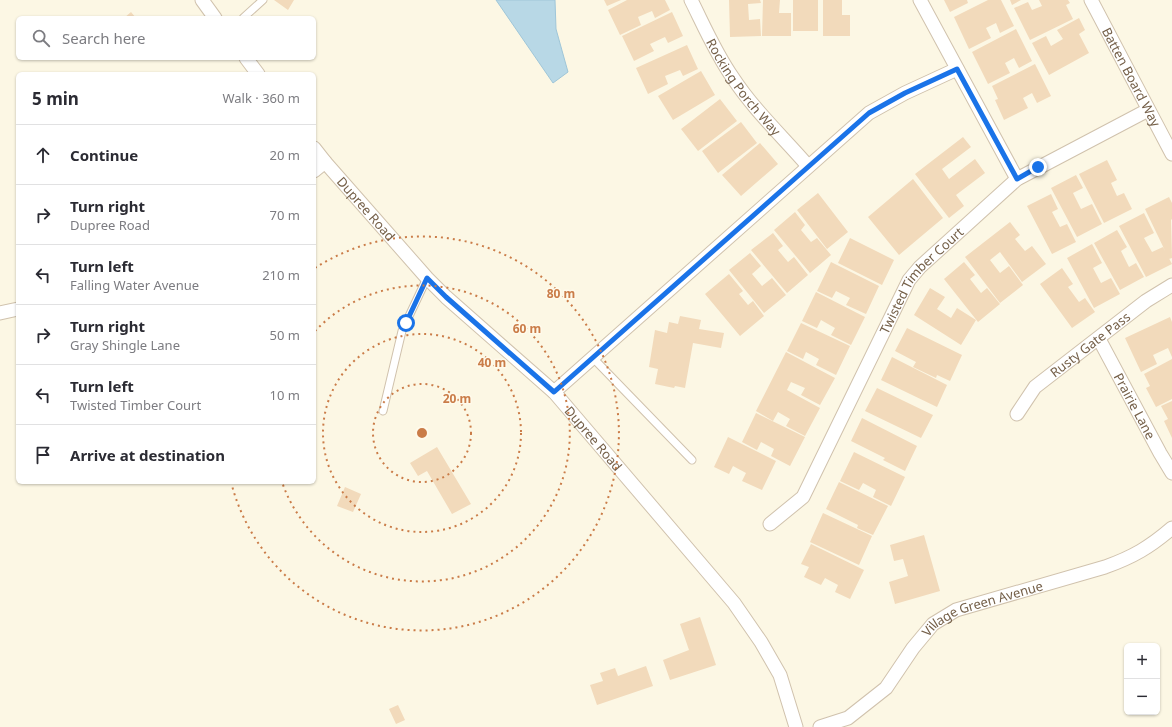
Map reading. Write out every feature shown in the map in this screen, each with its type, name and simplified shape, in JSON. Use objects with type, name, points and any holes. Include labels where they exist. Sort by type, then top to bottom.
[{"type":"street","points":[[202,0],[214,16]]},
{"type":"street","name":"Rocking Porch Way","points":[[691,0],[720,57],[733,78],[748,98],[808,166]]},
{"type":"street","points":[[920,0],[1017,179]]},
{"type":"street","name":"Batten Board Way","points":[[1091,0],[1172,154]]},
{"type":"street","points":[[248,60],[256,72]]},
{"type":"street","points":[[554,392],[869,113],[905,93],[957,69]]},
{"type":"street","name":"Twisted Timber Court","points":[[770,524],[803,497],[910,280],[920,267],[1017,179],[1148,110]]},
{"type":"street","name":"Dupree Road","points":[[316,151],[427,278],[554,392],[734,602],[761,642],[780,675],[796,727]]},
{"type":"street","points":[[316,169],[325,162]]},
{"type":"street","name":"Rusty Gate Pass","points":[[1017,414],[1036,387],[1146,301],[1172,285]]},
{"type":"street","points":[[0,313],[16,309]]},
{"type":"street","name":"Prairie Lane","points":[[1099,339],[1172,473]]},
{"type":"street","name":"Village Green Avenue","points":[[820,727],[848,718],[886,688],[933,624],[956,610],[1125,560],[1144,550],[1172,528]]},
{"type":"lane","points":[[245,16],[263,0]]},
{"type":"lane","points":[[383,411],[402,331],[427,278]]},
{"type":"lane","points":[[593,358],[692,460]]},
{"type":"water","points":[[496,0],[555,0],[556,29],[568,72],[553,83]]},
{"type":"building","points":[[274,0],[294,0],[288,10]]},
{"type":"building","points":[[604,0],[621,0],[607,6]]},
{"type":"building","points":[[627,0],[665,0],[670,10],[655,18],[652,11],[638,17],[641,25],[620,35],[608,10]]},
{"type":"building","points":[[729,0],[760,0],[761,3],[748,4],[749,20],[760,19],[761,36],[730,37]]},
{"type":"building","points":[[763,0],[780,0],[779,13],[791,13],[791,36],[762,36]]},
{"type":"building","points":[[793,0],[818,0],[818,31],[793,31]]},
{"type":"building","points":[[823,0],[842,0],[842,15],[850,15],[850,36],[823,36]]},
{"type":"building","points":[[944,0],[967,0],[968,3],[950,12]]},
{"type":"building","points":[[988,0],[1001,0],[1014,26],[1000,33],[996,23],[986,28],[991,38],[969,49],[954,17]]},
{"type":"building","points":[[1010,0],[1021,0],[1012,5]]},
{"type":"building","points":[[1039,0],[1068,0],[1070,3],[1066,5],[1073,19],[1030,40],[1014,8],[1028,2],[1032,10],[1042,6]]},
{"type":"building","points":[[131,12],[134,16],[126,16]]},
{"type":"building","points":[[672,12],[683,36],[668,43],[665,37],[650,44],[654,51],[634,61],[622,36]]},
{"type":"building","points":[[1079,18],[1085,30],[1079,34],[1089,53],[1049,75],[1032,43],[1046,36],[1051,46],[1063,39],[1057,30]]},
{"type":"building","points":[[1016,29],[1032,61],[1019,68],[1014,58],[1005,63],[1010,73],[988,84],[972,52]]},
{"type":"building","points":[[687,45],[698,69],[683,76],[680,70],[665,76],[668,84],[648,94],[636,68]]},
{"type":"building","points":[[1035,64],[1051,96],[1037,103],[1032,93],[1023,98],[1028,108],[1004,120],[995,100],[998,99],[992,86]]},
{"type":"building","points":[[701,71],[715,95],[673,120],[658,96]]},
{"type":"building","points":[[720,99],[737,121],[698,151],[681,129]]},
{"type":"building","points":[[741,122],[757,143],[718,173],[702,151]]},
{"type":"building","points":[[963,137],[971,147],[942,169],[949,179],[975,159],[985,173],[956,195],[964,206],[949,218],[915,174]]},
{"type":"building","points":[[760,143],[778,164],[741,196],[722,175]]},
{"type":"building","points":[[1107,160],[1117,180],[1111,183],[1117,196],[1124,193],[1132,209],[1104,223],[1079,174]]},
{"type":"building","points":[[1076,175],[1083,188],[1073,193],[1081,209],[1092,204],[1102,224],[1077,237],[1051,188]]},
{"type":"building","points":[[913,179],[943,218],[899,255],[868,217]]},
{"type":"building","points":[[818,193],[848,232],[827,249],[797,210]]},
{"type":"building","points":[[1051,194],[1058,209],[1052,212],[1060,227],[1067,224],[1076,242],[1052,254],[1027,206]]},
{"type":"building","points":[[1169,197],[1172,203],[1172,258],[1169,259],[1145,209]]},
{"type":"building","points":[[795,212],[805,225],[801,230],[811,242],[817,238],[831,255],[810,273],[774,230]]},
{"type":"building","points":[[1144,213],[1154,233],[1144,238],[1152,252],[1163,247],[1172,264],[1146,277],[1119,226]]},
{"type":"building","points":[[1010,222],[1020,235],[1015,239],[1025,251],[1032,246],[1046,264],[1022,282],[1000,252],[990,260],[1000,273],[1009,266],[1023,285],[1000,303],[965,257]]},
{"type":"building","points":[[1117,230],[1127,247],[1121,251],[1129,267],[1136,263],[1144,277],[1120,290],[1094,243]]},
{"type":"building","points":[[773,233],[783,246],[778,250],[788,262],[794,257],[808,275],[787,293],[751,250]]},
{"type":"building","points":[[850,238],[894,260],[882,285],[838,263]]},
{"type":"building","points":[[1092,244],[1102,263],[1093,268],[1101,283],[1111,278],[1120,294],[1094,308],[1067,258]]},
{"type":"building","points":[[750,253],[761,266],[752,274],[762,286],[772,278],[786,295],[764,313],[729,270]]},
{"type":"building","points":[[831,262],[879,286],[866,314],[846,305],[850,298],[836,291],[832,298],[817,291]]},
{"type":"building","points":[[964,262],[975,275],[970,279],[981,293],[987,288],[1000,304],[978,322],[944,279]]},
{"type":"building","points":[[1062,268],[1073,284],[1068,287],[1079,302],[1085,298],[1095,312],[1072,328],[1040,284]]},
{"type":"building","points":[[729,274],[743,291],[739,294],[748,305],[753,301],[764,316],[740,336],[705,294]]},
{"type":"building","points":[[930,288],[945,297],[937,309],[951,318],[957,308],[976,320],[961,345],[914,315]]},
{"type":"building","points":[[816,292],[865,317],[851,345],[831,335],[835,328],[821,320],[817,328],[802,321]]},
{"type":"building","points":[[680,316],[701,320],[699,329],[724,333],[721,348],[693,343],[685,388],[675,386],[674,388],[655,384],[658,369],[649,367],[655,330],[667,333],[669,322],[678,324]]},
{"type":"building","points":[[1170,317],[1172,322],[1172,357],[1168,348],[1153,355],[1157,364],[1141,372],[1125,338]]},
{"type":"building","points":[[801,323],[850,346],[836,375],[816,365],[819,359],[806,352],[803,359],[787,351]]},
{"type":"building","points":[[907,328],[962,355],[950,381],[937,375],[936,378],[913,367],[916,362],[895,351]]},
{"type":"building","points":[[786,352],[835,378],[820,405],[801,395],[805,388],[791,382],[787,390],[820,408],[805,436],[786,426],[790,419],[778,412],[773,421],[756,411]]},
{"type":"building","points":[[892,357],[947,385],[937,407],[881,380]]},
{"type":"building","points":[[1172,359],[1172,399],[1156,407],[1146,388],[1150,386],[1144,374]]},
{"type":"building","points":[[877,388],[933,415],[921,438],[865,411]]},
{"type":"building","points":[[1172,401],[1172,438],[1164,421],[1168,419],[1161,406]]},
{"type":"building","points":[[756,413],[805,437],[790,466],[771,456],[774,449],[761,442],[757,450],[742,442]]},
{"type":"building","points":[[862,418],[917,446],[905,471],[883,460],[885,458],[851,441]]},
{"type":"building","points":[[728,437],[776,461],[762,490],[742,481],[746,473],[733,466],[729,474],[714,467]]},
{"type":"building","points":[[437,447],[471,504],[452,514],[427,471],[418,476],[410,463]]},
{"type":"building","points":[[854,452],[905,477],[891,506],[873,497],[876,490],[863,483],[859,490],[840,481]]},
{"type":"building","points":[[839,482],[888,506],[873,535],[857,528],[858,525],[826,509]]},
{"type":"building","points":[[345,487],[361,494],[353,512],[337,506]]},
{"type":"building","points":[[823,513],[872,536],[859,565],[810,542]]},
{"type":"building","points":[[924,535],[940,591],[895,604],[889,582],[908,576],[903,559],[894,561],[890,545]]},
{"type":"building","points":[[811,544],[864,570],[850,599],[835,592],[838,585],[825,578],[821,585],[804,577],[809,567],[801,564]]},
{"type":"building","points":[[700,617],[716,665],[670,680],[663,660],[689,650],[680,624]]},
{"type":"building","points":[[646,666],[653,686],[597,705],[590,685],[603,681],[600,673],[615,668],[618,676]]},
{"type":"building","points":[[398,705],[405,720],[396,724],[389,709]]},
{"type":"route","points":[[406,323],[427,278],[446,297],[554,392],[869,113],[905,93],[957,69],[1017,179],[1038,167]]}]
